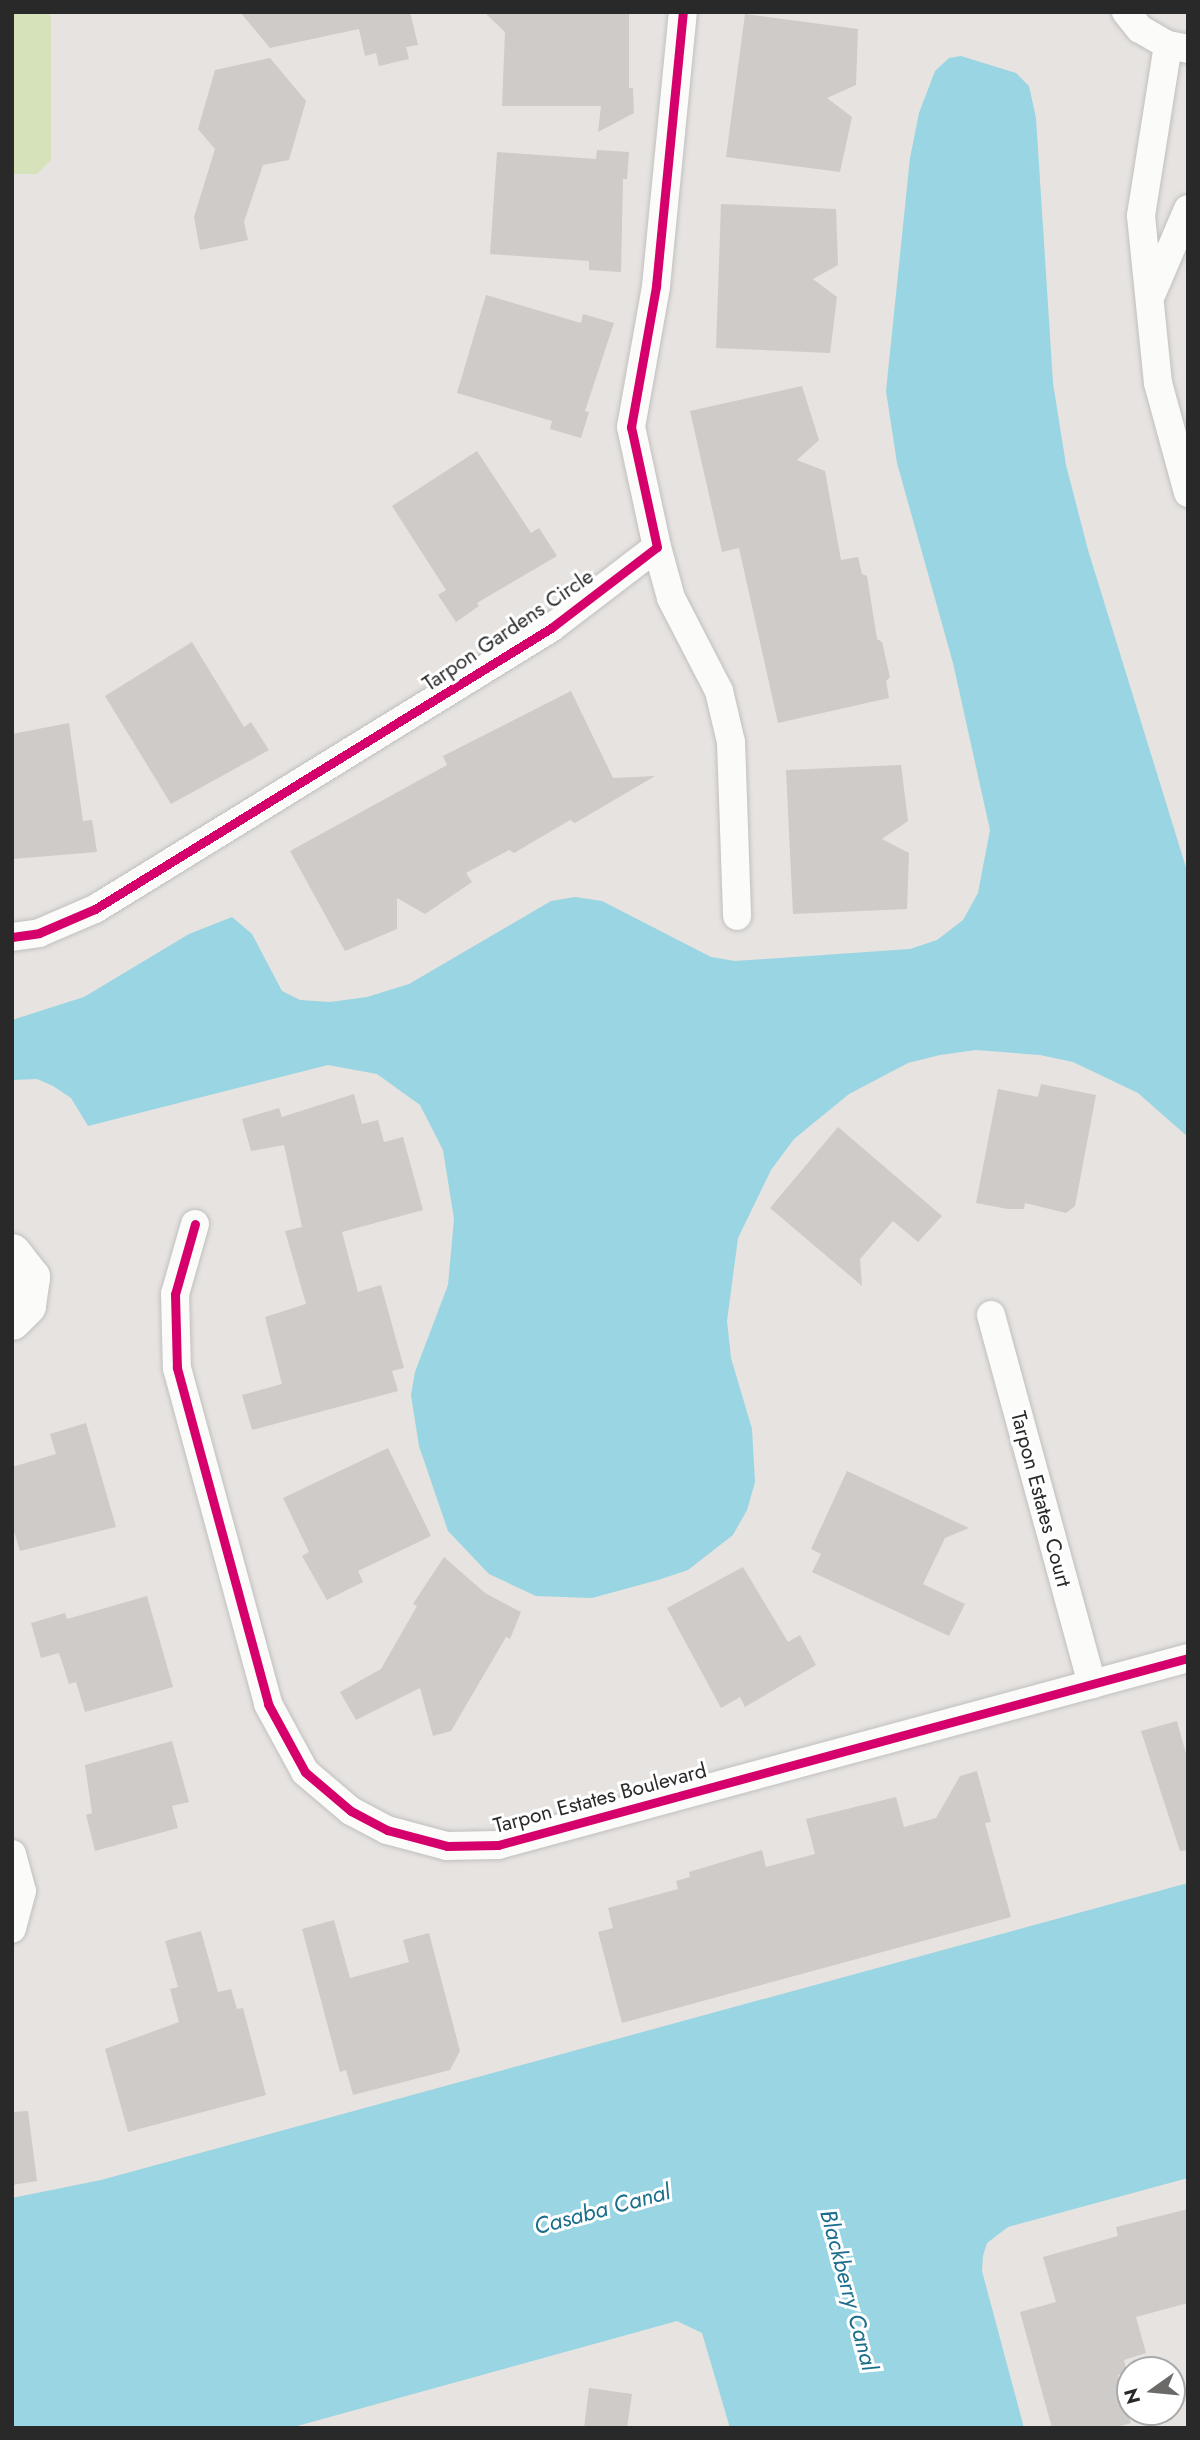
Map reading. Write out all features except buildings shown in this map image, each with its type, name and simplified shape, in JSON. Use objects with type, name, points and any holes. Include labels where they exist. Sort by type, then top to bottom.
[{"type":"street","points":[[683,12],[656,286],[631,427],[671,598],[719,691],[730,742],[737,916]]},
{"type":"street","points":[[1126,12],[1140,29],[1178,47],[1141,216],[1158,383],[1188,493]]},
{"type":"street","points":[[1151,296],[1188,209]]},
{"type":"street","name":"Tarpon Gardens Circle","points":[[12,937],[39,933],[95,909],[551,628],[657,547]]},
{"type":"street","name":"Tarpon Estates Boulevard","points":[[195,1224],[175,1294],[177,1368],[268,1704],[305,1772],[351,1811],[387,1830],[447,1846],[498,1845],[1188,1658]]},
{"type":"street","points":[[12,1254],[22,1261],[31,1284],[26,1306],[12,1321]]},
{"type":"street","name":"Tarpon Estates Court","points":[[991,1315],[1092,1684]]},
{"type":"street","points":[[12,1854],[22,1891],[12,1929]]},
{"type":"green space","points":[[12,12],[47,12],[51,17],[51,160],[37,174],[12,174]]},
{"type":"water","points":[[961,56],[1016,73],[1029,86],[1036,118],[1053,383],[1066,465],[1088,550],[1188,874],[1188,1137],[1138,1093],[1073,1062],[1040,1055],[976,1050],[940,1055],[908,1063],[849,1094],[794,1139],[771,1170],[738,1238],[727,1321],[731,1358],[752,1429],[755,1482],[747,1510],[733,1535],[688,1570],[658,1580],[592,1598],[536,1596],[489,1574],[448,1531],[419,1446],[411,1395],[415,1372],[448,1285],[454,1219],[443,1150],[420,1105],[377,1074],[328,1065],[88,1126],[71,1098],[53,1086],[37,1079],[12,1080],[12,1020],[84,997],[189,934],[232,917],[252,934],[282,991],[300,1000],[330,1002],[367,997],[409,984],[551,901],[575,897],[602,901],[711,957],[735,961],[910,949],[937,940],[963,920],[978,893],[990,830],[953,663],[897,463],[886,391],[910,158],[919,113],[935,71],[949,58]]},
{"type":"water","points":[[1188,1883],[1188,2178],[1008,2227],[987,2243],[983,2256],[982,2271],[1024,2428],[730,2428],[702,2333],[677,2321],[290,2428],[12,2428],[12,2198],[101,2180]]},
{"type":"cycle path","points":[[12,937],[39,933],[95,909],[551,628],[657,547],[631,427],[656,286],[683,12]]},
{"type":"cycle path","points":[[195,1224],[175,1294],[177,1368],[268,1704],[305,1772],[351,1811],[387,1830],[447,1846],[498,1845],[1188,1658]]},
{"type":"water label","name":"Casaba Canal","points":[[602,2209]]},
{"type":"water label","name":"Blackberry Canal","points":[[849,2290]]}]
